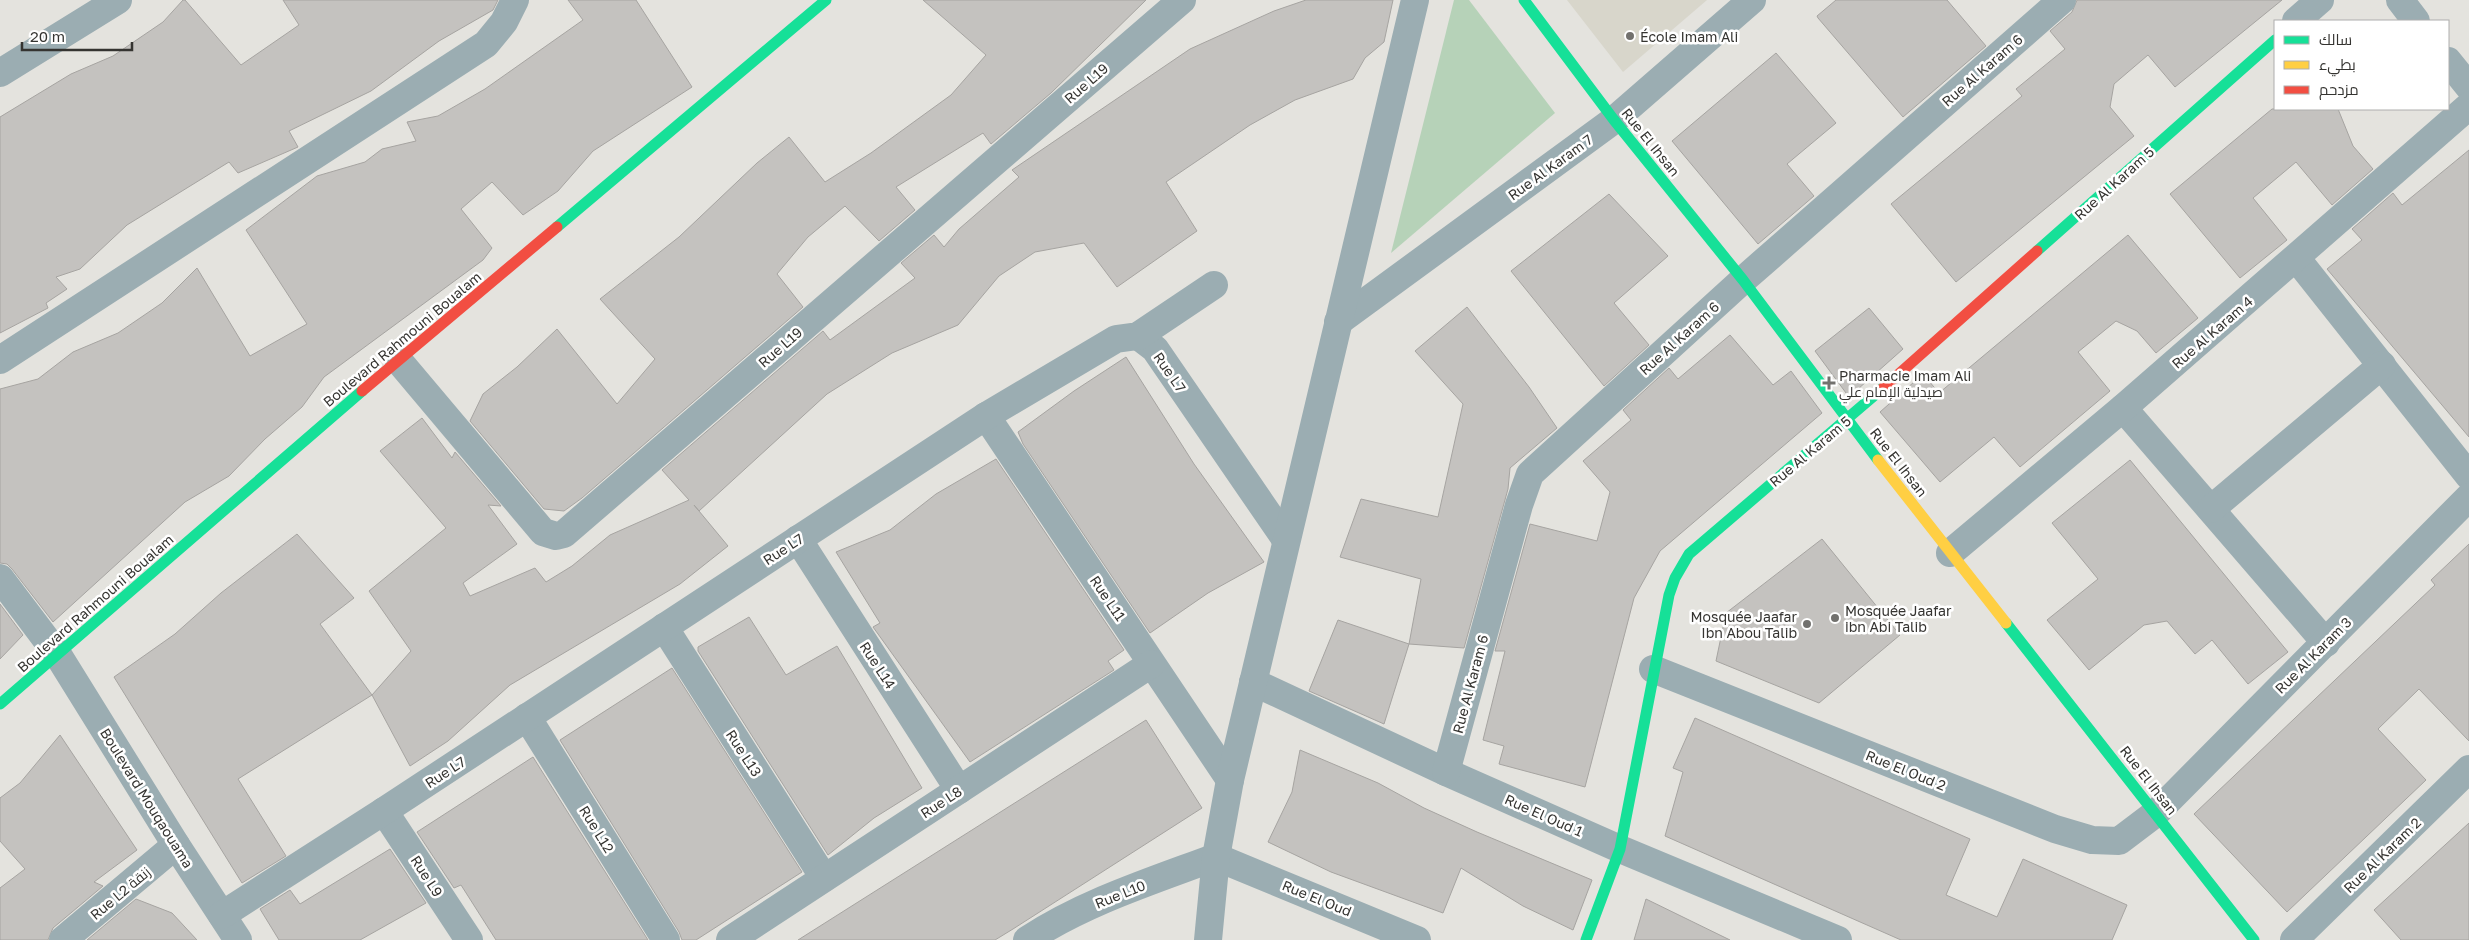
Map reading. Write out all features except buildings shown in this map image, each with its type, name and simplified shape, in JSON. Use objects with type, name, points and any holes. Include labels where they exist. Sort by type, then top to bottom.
[{"type":"street","points":[[6,62],[118,0]]},
{"type":"street","points":[[0,360],[486,44],[504,22],[515,0]]},
{"type":"street","name":"Boulevard Rahmouni Boualam","points":[[0,704],[284,457],[826,0]]},
{"type":"street","name":"Rue L19","points":[[399,361],[543,532],[556,536],[564,534],[1182,0]]},
{"type":"street","points":[[1208,940],[1216,857],[1230,780],[1415,0]]},
{"type":"street","name":"Rue El Ihsan","points":[[1524,0],[1614,120],[1743,280],[1847,420],[1950,553],[2254,940]]},
{"type":"street","name":"Rue Al Karam 7","points":[[1338,322],[1614,120],[1752,0]]},
{"type":"street","name":"Rue Al Karam 6","points":[[1446,772],[1519,505],[1530,474],[1743,280],[2062,0]]},
{"type":"street","points":[[2297,20],[2320,0]]},
{"type":"street","points":[[2400,0],[2415,20]]},
{"type":"street","name":"Rue Al Karam 5","points":[[1586,940],[1620,848],[1653,669],[1669,595],[1675,578],[1689,554],[1847,420],[2274,41]]},
{"type":"street","points":[[2449,62],[2469,88]]},
{"type":"street","name":"Rue Al Karam 4","points":[[1950,553],[2123,408],[2469,106]]},
{"type":"street","points":[[2297,258],[2469,476]]},
{"type":"street","points":[[1138,336],[1214,285]]},
{"type":"street","name":"Rue L7","points":[[222,915],[528,718],[986,416],[1116,339],[1138,336],[1155,349],[1286,540]]},
{"type":"street","points":[[2211,509],[2382,364]]},
{"type":"street","points":[[2123,408],[2326,643]]},
{"type":"street","name":"Rue L11","points":[[986,416],[1230,780]]},
{"type":"street","name":"Rue Al Karam 3","points":[[2156,813],[2469,497]]},
{"type":"street","name":"Rue L14","points":[[798,539],[959,790]]},
{"type":"street","name":"Boulevard Mouqaouama","points":[[0,578],[58,655],[176,846],[238,940]]},
{"type":"street","name":"Rue L13","points":[[664,628],[824,878]]},
{"type":"street","name":"Rue L8","points":[[730,940],[1152,664]]},
{"type":"street","name":"Rue El Oud 2","points":[[1653,669],[2055,829],[2092,840],[2119,840],[2156,813]]},
{"type":"street","name":"Rue El Oud 1","points":[[1253,682],[1446,772],[1838,940]]},
{"type":"street","name":"Rue L12","points":[[528,718],[666,940]]},
{"type":"street","name":"Rue Al Karam 2","points":[[2294,940],[2469,770]]},
{"type":"street","name":"Rue L9","points":[[384,812],[469,940]]},
{"type":"street","name":"Rue L2 زنقة","points":[[63,940],[176,846]]},
{"type":"street","name":"Rue L10","points":[[1028,940],[1058,920],[1216,857]]},
{"type":"street","name":"Rue El Oud","points":[[1216,857],[1417,940]]},
{"type":"shaded area","name":"École Imam Ali","points":[[1567,0],[1707,0],[1623,72]]},
{"type":"green space","points":[[1454,0],[1469,0],[1555,113],[1391,253]]},
{"type":"traffic: fast","points":[[557,227],[826,0]]},
{"type":"traffic: fast","points":[[1524,0],[1614,120],[1743,280],[1878,460]]},
{"type":"traffic: fast","points":[[2037,251],[2274,41]]},
{"type":"traffic: fast","points":[[1586,940],[1620,849],[1669,595],[1675,578],[1689,554],[1883,388]]},
{"type":"traffic: fast","points":[[0,704],[362,391]]},
{"type":"traffic: fast","points":[[2006,623],[2254,940]]},
{"type":"traffic: slow","points":[[1878,460],[2006,623]]},
{"type":"traffic: jam","points":[[362,391],[557,227]]},
{"type":"traffic: jam","points":[[1883,388],[2037,251]]},
{"type":"place","name":"École Imam Ali","points":[[1630,36]]},
{"type":"place","name":"Pharmacie Imam Ali صيدلية الإمام علي","points":[[1829,383]]},
{"type":"place","name":"Mosquée Jaafar ibn Abi Talib","points":[[1835,618]]},
{"type":"place","name":"Mosquée Jaafar Ibn Abou Talib","points":[[1807,624]]}]
